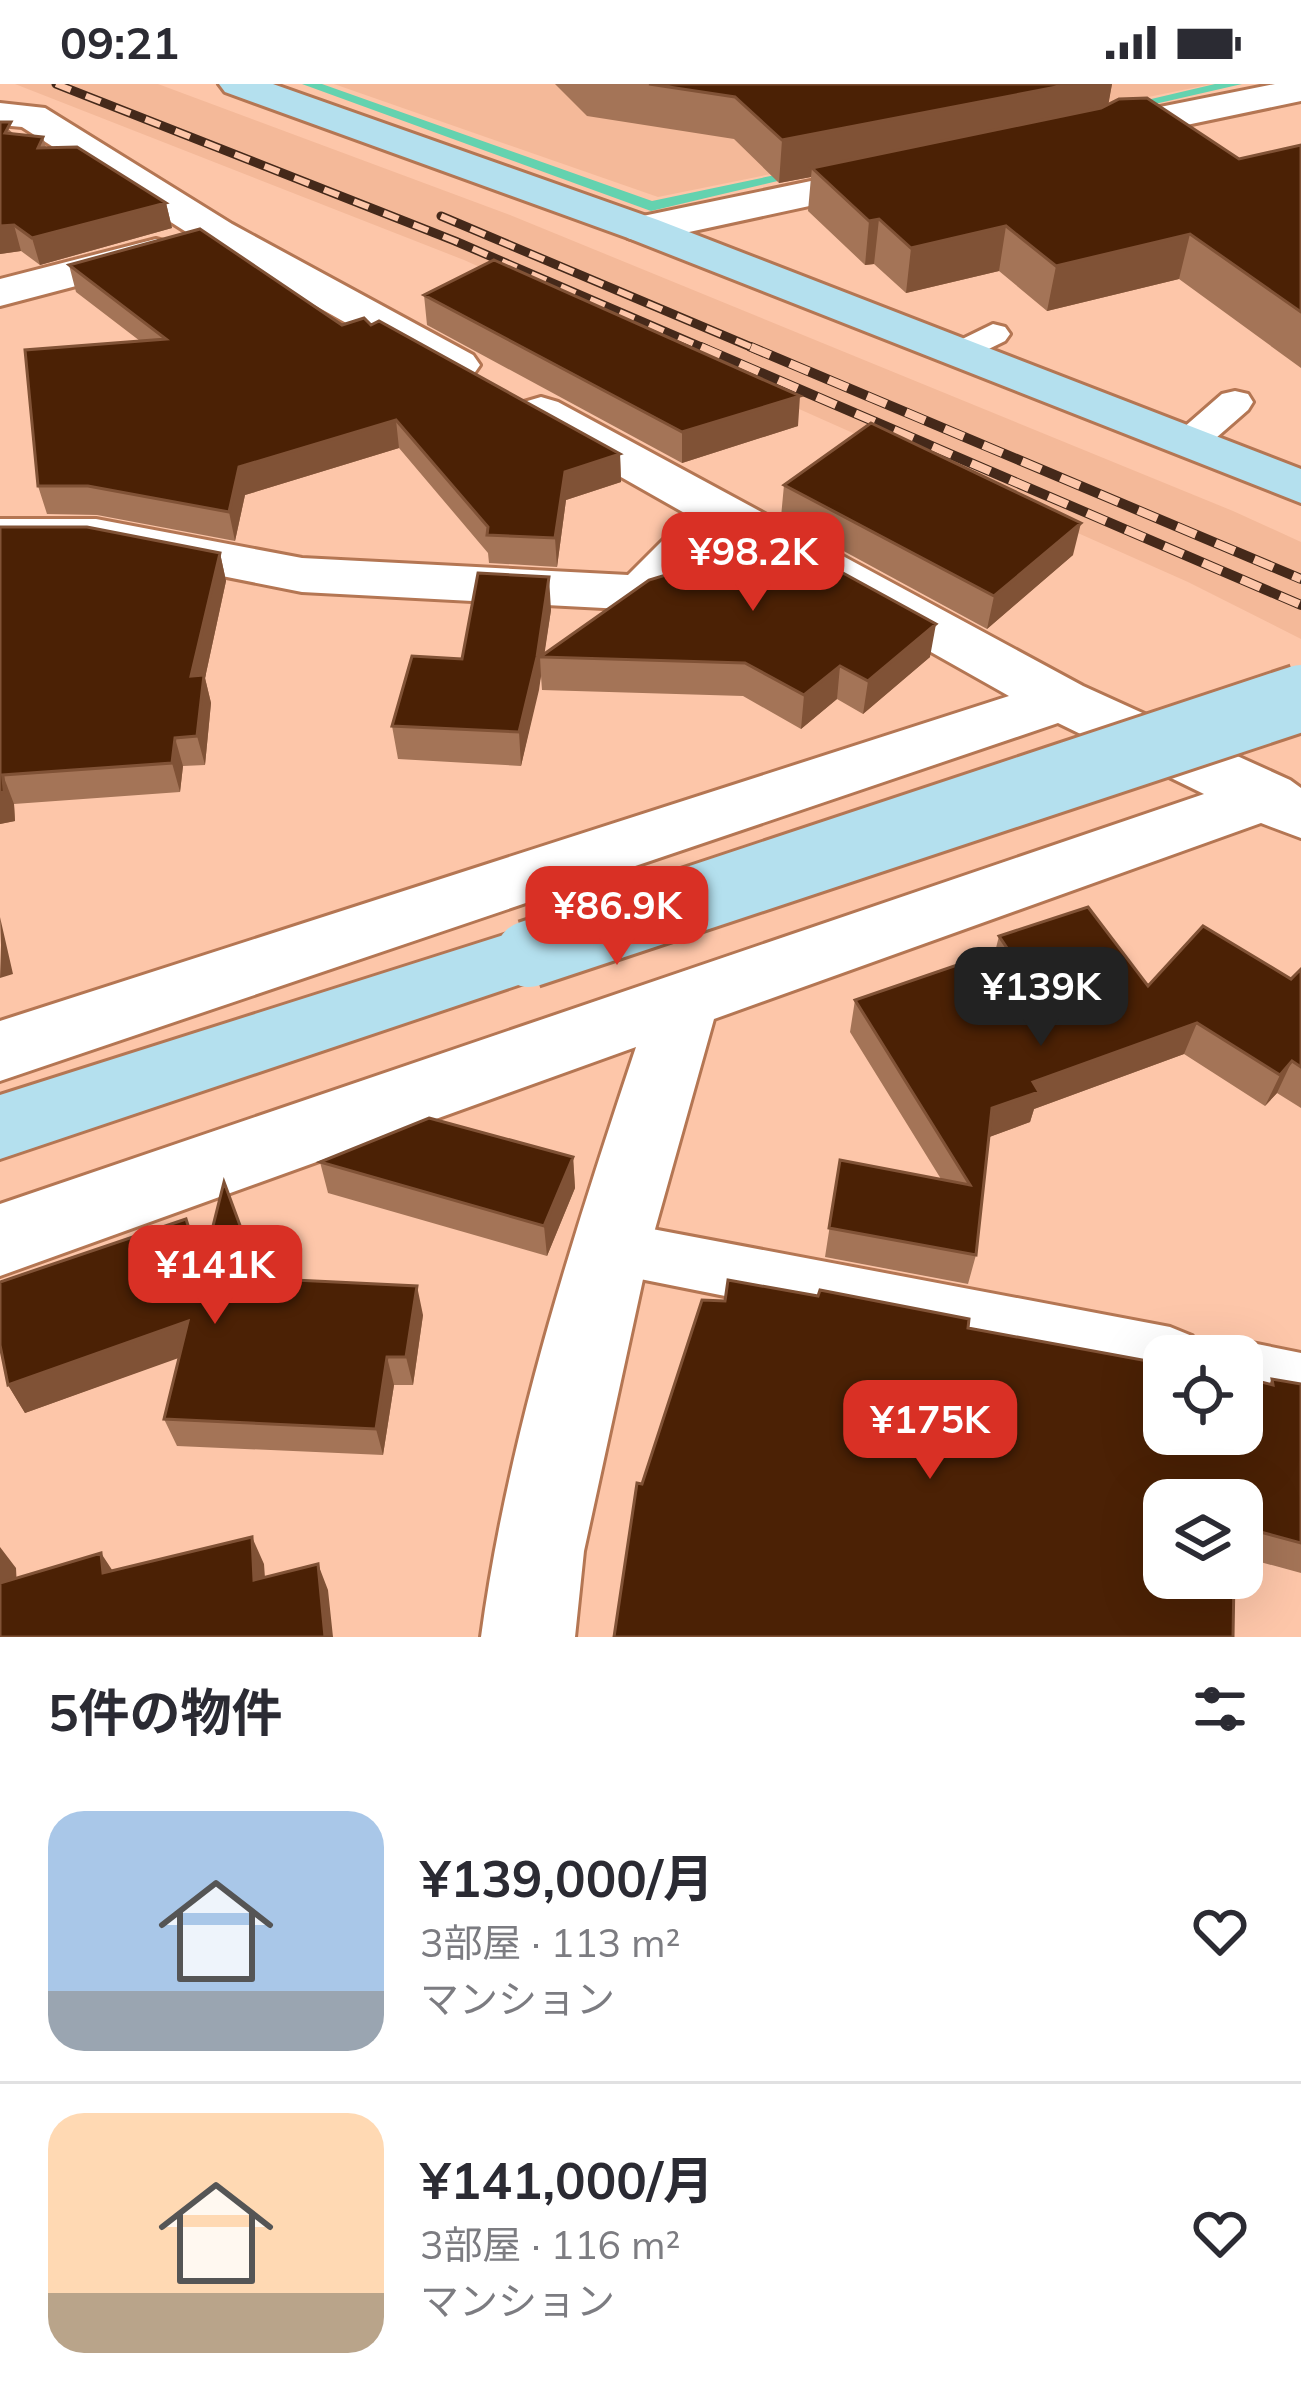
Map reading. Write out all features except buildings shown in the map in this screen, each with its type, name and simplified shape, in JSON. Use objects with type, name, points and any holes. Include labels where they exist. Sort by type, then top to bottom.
[{"type":"street","points":[[238,84],[976,344],[1188,443],[1301,487]]},
{"type":"street","points":[[1120,128],[1301,90]]},
{"type":"street","points":[[0,114],[31,116],[217,233],[1062,700],[1285,805]]},
{"type":"street","points":[[643,229],[935,167]]},
{"type":"street","points":[[0,293],[112,266],[217,233]]},
{"type":"street","points":[[0,535],[95,535],[302,575],[642,592],[721,512]]},
{"type":"street","points":[[0,1127],[1301,698]]},
{"type":"street","points":[[0,1051],[1062,700]]},
{"type":"street","points":[[0,1240],[681,1002],[1285,805]]},
{"type":"street","points":[[529,1637],[538,1551],[610,1247],[674,1043],[681,1002]]},
{"type":"lane","points":[[1188,443],[1235,402]]},
{"type":"lane","points":[[610,1247],[1143,1351]]},
{"type":"lane","points":[[1263,1374],[1301,1382]]},
{"type":"shaded area","points":[[15,84],[158,84],[510,215],[1233,511],[1301,542],[1301,639],[1188,582],[464,260]]},
{"type":"shaded area","points":[[334,84],[1212,84],[658,197]]},
{"type":"waterway","points":[[309,84],[651,206],[804,173]]},
{"type":"waterway","points":[[1120,108],[1235,84]]},
{"type":"railway","points":[[56,84],[455,241],[708,350]]},
{"type":"railway","points":[[441,216],[758,350]]},
{"type":"railway","points":[[701,347],[1301,605]]},
{"type":"railway","points":[[751,347],[1301,579]]}]
